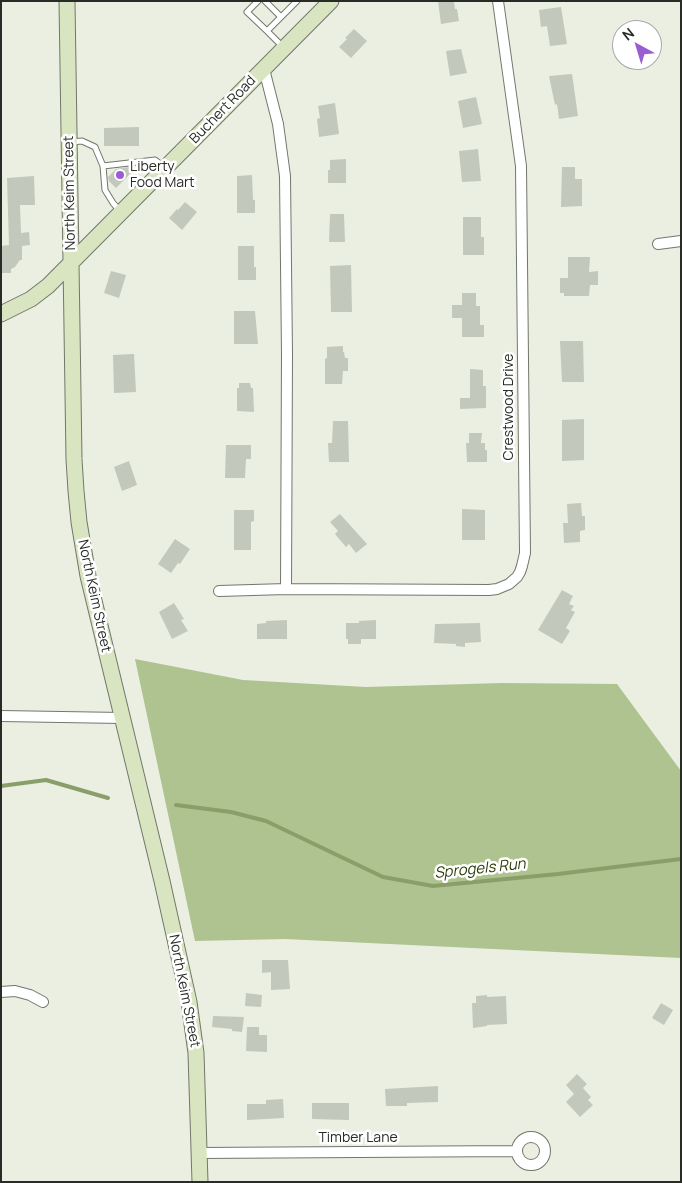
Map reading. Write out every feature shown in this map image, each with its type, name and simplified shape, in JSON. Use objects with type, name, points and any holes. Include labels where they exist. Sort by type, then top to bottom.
[{"type":"street","name":"North Keim Street","points":[[67,1],[76,491],[88,576],[162,881],[189,1002],[196,1053],[200,1182]]},
{"type":"street","name":"Buchert Road","points":[[1,314],[19,306],[48,286],[331,1]]},
{"type":"street","name":"Crestwood Drive","points":[[218,591],[286,589],[490,590],[504,587],[514,582],[518,577],[524,553],[521,166],[498,1]]},
{"type":"street","points":[[264,68],[278,124],[285,176],[287,354],[286,589]]},
{"type":"street","points":[[658,244],[681,241]]},
{"type":"street","points":[[1,716],[122,718]]},
{"type":"street","points":[[1,992],[14,991],[30,995],[43,1002]]},
{"type":"street","name":"Timber Lane","points":[[199,1153],[517,1151]]},
{"type":"lane","points":[[258,1],[247,12],[284,48]]},
{"type":"lane","points":[[265,1],[281,17]]},
{"type":"lane","points":[[267,31],[297,1]]},
{"type":"lane","points":[[70,142],[82,141],[95,146],[104,166],[105,190],[122,213]]},
{"type":"lane","points":[[104,166],[155,160],[166,168]]},
{"type":"green space","points":[[135,659],[243,680],[366,687],[502,683],[617,684],[681,771],[681,958],[285,939],[195,941]]},
{"type":"building","points":[[438,1],[454,1],[459,21],[441,24]]},
{"type":"building","points":[[561,7],[567,44],[550,46],[547,26],[541,27],[539,10]]},
{"type":"building","points":[[354,29],[367,41],[351,58],[339,47]]},
{"type":"building","points":[[461,49],[467,73],[450,76],[446,51]]},
{"type":"building","points":[[572,74],[578,116],[559,119],[549,76]]},
{"type":"building","points":[[476,97],[482,124],[463,128],[458,101]]},
{"type":"building","points":[[335,103],[339,134],[319,137],[317,119],[320,118],[318,106]]},
{"type":"building","points":[[139,127],[139,146],[104,146],[104,128]]},
{"type":"building","points":[[478,149],[481,181],[462,182],[459,151]]},
{"type":"building","points":[[346,159],[346,183],[328,183],[330,160]]},
{"type":"building","name":"Liberty Food Mart","points":[[129,167],[133,171],[116,188],[109,181],[108,177],[116,169]]},
{"type":"building","points":[[562,167],[575,167],[575,179],[582,179],[582,206],[561,207]]},
{"type":"building","points":[[252,175],[255,213],[237,213],[237,176]]},
{"type":"building","points":[[34,176],[35,205],[20,205],[21,233],[29,232],[30,245],[22,246],[22,260],[11,269],[11,273],[1,273],[1,246],[9,245],[7,178]]},
{"type":"building","points":[[185,202],[197,212],[182,230],[169,218]]},
{"type":"building","points":[[330,214],[344,214],[345,242],[329,242]]},
{"type":"building","points":[[463,217],[481,217],[481,237],[484,237],[484,255],[463,255]]},
{"type":"building","points":[[238,246],[254,246],[256,280],[238,280]]},
{"type":"building","points":[[568,257],[590,257],[589,272],[598,271],[598,285],[590,285],[589,296],[564,296],[564,293],[560,293],[560,278],[568,278]]},
{"type":"building","points":[[351,265],[352,312],[331,312],[330,266]]},
{"type":"building","points":[[111,271],[126,275],[119,298],[104,293]]},
{"type":"building","points":[[462,293],[476,293],[476,306],[480,306],[480,325],[484,325],[484,337],[462,337],[462,318],[452,318],[452,305],[462,305]]},
{"type":"building","points":[[234,311],[255,311],[258,344],[234,344]]},
{"type":"building","points":[[560,341],[583,341],[584,382],[562,382]]},
{"type":"building","points":[[343,346],[345,358],[348,358],[348,371],[343,371],[342,384],[325,384],[327,347]]},
{"type":"building","points":[[134,354],[136,392],[114,393],[113,355]]},
{"type":"building","points":[[470,369],[483,370],[483,386],[486,386],[486,408],[460,409],[460,398],[470,398]]},
{"type":"building","points":[[239,383],[250,383],[251,388],[253,388],[254,412],[237,411],[237,388],[239,388]]},
{"type":"building","points":[[584,419],[584,460],[562,461],[562,420]]},
{"type":"building","points":[[333,421],[348,421],[349,462],[329,462],[328,443],[332,443]]},
{"type":"building","points":[[469,433],[482,433],[481,443],[485,443],[487,462],[467,462],[466,443],[469,443]]},
{"type":"building","points":[[226,445],[251,445],[251,459],[246,459],[245,478],[225,478]]},
{"type":"building","points":[[129,461],[137,485],[122,491],[114,467]]},
{"type":"building","points":[[581,503],[582,516],[585,516],[585,530],[580,531],[580,542],[564,543],[563,523],[568,523],[567,504]]},
{"type":"building","points":[[462,509],[485,510],[485,540],[462,540]]},
{"type":"building","points":[[234,510],[254,510],[254,521],[251,522],[251,550],[234,550]]},
{"type":"building","points":[[340,514],[367,544],[356,553],[349,544],[346,547],[335,534],[338,531],[330,522]]},
{"type":"building","points":[[175,539],[190,549],[171,573],[158,564]]},
{"type":"building","points":[[562,590],[573,596],[569,604],[574,606],[571,610],[575,612],[566,628],[570,631],[562,644],[538,630]]},
{"type":"building","points":[[174,603],[184,619],[181,620],[188,631],[172,639],[159,612]]},
{"type":"building","points":[[287,620],[287,639],[257,639],[257,624],[266,623],[266,621]]},
{"type":"building","points":[[376,620],[376,639],[361,639],[361,644],[348,644],[348,639],[346,639],[346,623]]},
{"type":"building","points":[[480,623],[481,642],[465,643],[465,647],[456,646],[456,644],[434,643],[435,624]]},
{"type":"building","points":[[262,960],[288,960],[290,989],[271,990],[271,972],[262,973]]},
{"type":"building","points":[[246,993],[262,995],[261,1007],[245,1006]]},
{"type":"building","points":[[487,995],[487,997],[506,996],[507,1024],[473,1028],[472,1003],[476,1003],[476,996]]},
{"type":"building","points":[[661,1003],[673,1010],[664,1025],[652,1018]]},
{"type":"building","points":[[213,1016],[244,1017],[242,1032],[212,1027]]},
{"type":"building","points":[[247,1027],[259,1027],[259,1035],[267,1035],[267,1052],[246,1051]]},
{"type":"building","points":[[577,1074],[587,1084],[583,1088],[591,1097],[588,1100],[593,1105],[580,1117],[566,1102],[574,1094],[566,1085]]},
{"type":"building","points":[[438,1086],[438,1102],[407,1103],[407,1106],[386,1106],[385,1089]]},
{"type":"building","points":[[283,1099],[284,1118],[247,1120],[247,1104],[266,1104],[266,1100]]},
{"type":"building","points":[[312,1103],[349,1103],[349,1120],[312,1119]]},
{"type":"waterway","name":"Sprogels Run","points":[[1,786],[46,780],[108,798]]},
{"type":"waterway","name":"Sprogels Run","points":[[176,805],[231,812],[266,821],[383,877],[433,886],[558,874],[681,859]]},
{"type":"place","name":"Liberty Food Mart","points":[[120,175]]}]
